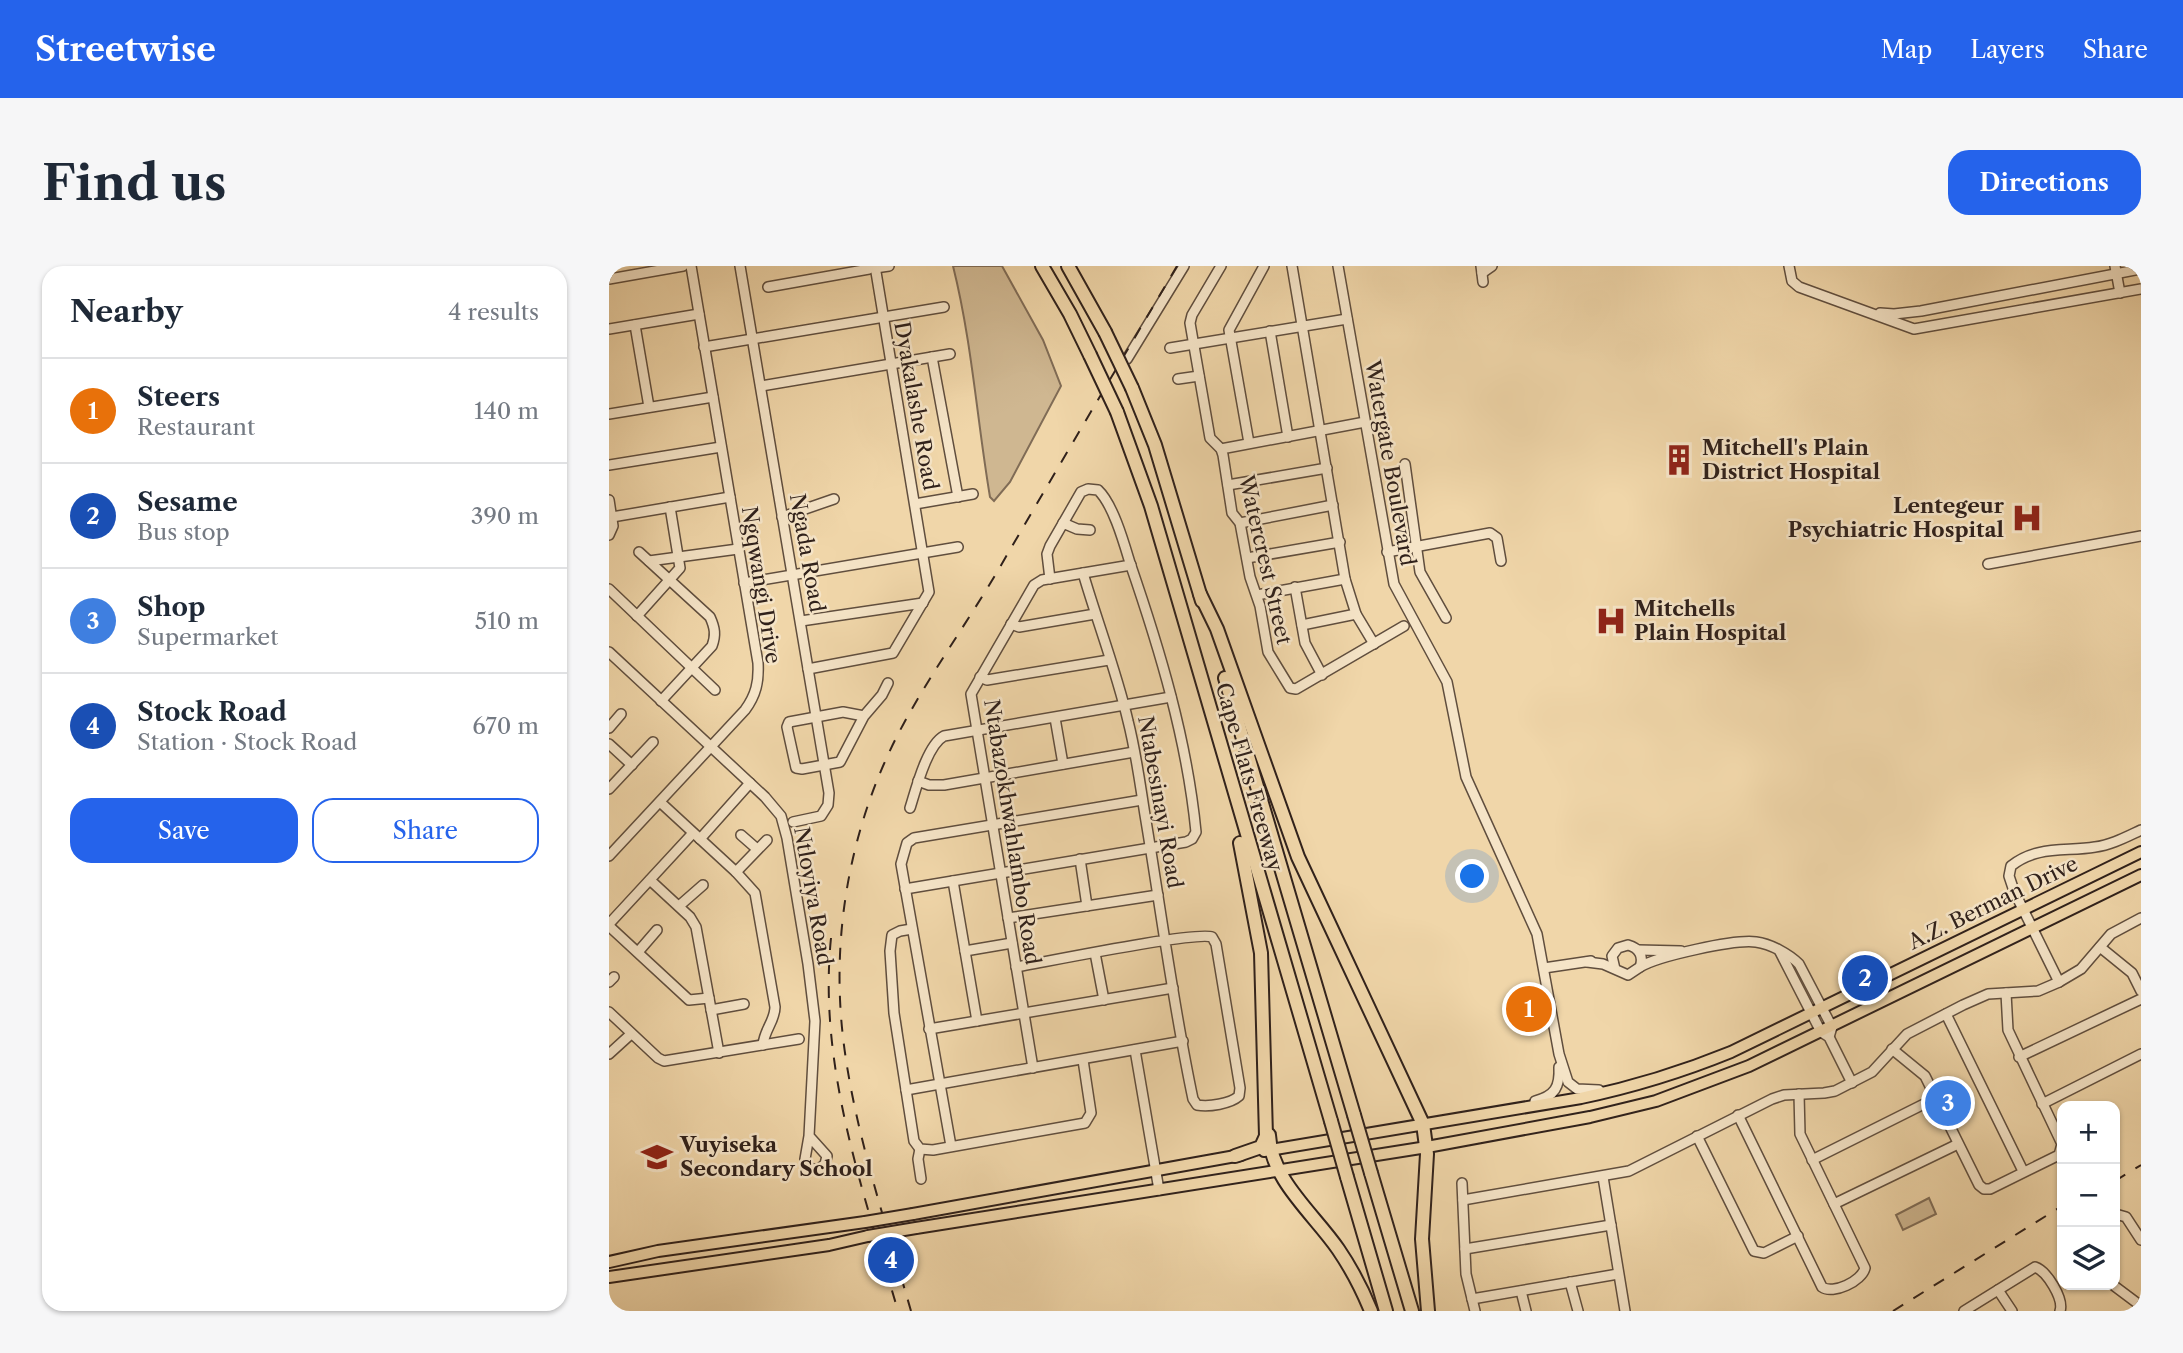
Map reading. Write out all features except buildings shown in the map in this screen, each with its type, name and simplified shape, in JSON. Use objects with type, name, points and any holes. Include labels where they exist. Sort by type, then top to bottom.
[{"type":"highway","name":"Cape Flats Freeway","points":[[1042,266],[1070,314],[1117,412],[1151,506],[1386,1311]]},
{"type":"highway","name":"Cape Flats Freeway","points":[[1068,266],[1105,332],[1155,445],[1412,1311]]},
{"type":"highway","points":[[1200,594],[1216,629],[1298,857],[1423,1124],[1427,1147],[1422,1239],[1428,1311]]},
{"type":"highway","points":[[1228,775],[1229,797],[1258,931],[1270,1149],[1278,1170],[1337,1248],[1371,1311]]},
{"type":"highway","points":[[1235,1156],[1261,1147],[1266,1136],[1264,1013]]},
{"type":"main road","name":"A.Z. Berman Drive","points":[[609,1262],[659,1251],[913,1214],[1270,1149],[1581,1098],[1629,1087],[1700,1065],[1817,1011],[2141,852]]},
{"type":"main road","name":"A.Z. Berman Drive","points":[[1387,1153],[1590,1117],[1656,1101],[1749,1066],[1827,1032],[2141,875]]},
{"type":"main road","points":[[1270,1149],[1284,1161],[1387,1153]]},
{"type":"main road","points":[[609,1277],[829,1245],[916,1228],[1387,1153]]},
{"type":"street","points":[[609,279],[683,266]]},
{"type":"street","name":"Ngqwangi Drive","points":[[609,856],[745,710],[754,697],[758,684],[758,663],[691,266]]},
{"type":"street","name":"Ngada Road","points":[[740,266],[829,800],[826,810],[818,818],[793,822]]},
{"type":"street","points":[[813,266],[815,278]]},
{"type":"street","points":[[768,287],[889,266]]},
{"type":"street","points":[[1127,359],[1184,266]]},
{"type":"street","name":"Watercrest Street","points":[[1221,266],[1191,319],[1194,344],[1210,438],[1221,449],[1232,513],[1240,523],[1268,652],[1286,684],[1296,689],[1404,626]]},
{"type":"street","points":[[1249,443],[1230,337],[1231,323],[1264,266]]},
{"type":"street","points":[[1292,266],[1345,579],[1356,614],[1374,644]]},
{"type":"street","name":"Watergate Boulevard","points":[[1338,266],[1394,584],[1447,682],[1467,777],[1537,934],[1559,1054],[1569,1082],[1577,1089],[1588,1091],[1629,1087]]},
{"type":"street","points":[[1482,273],[1492,266]]},
{"type":"street","points":[[1789,266],[1791,278],[1797,285],[1906,327],[1922,329],[2141,289]]},
{"type":"street","name":"Dyakalashe Road","points":[[873,268],[929,589],[923,603]]},
{"type":"street","points":[[1868,311],[1894,314],[1921,311],[2115,270],[2141,269]]},
{"type":"street","points":[[2115,270],[2120,293]]},
{"type":"street","points":[[705,347],[944,307]]},
{"type":"street","points":[[609,329],[699,314]]},
{"type":"street","points":[[1170,348],[1347,319]]},
{"type":"street","points":[[635,325],[649,407]]},
{"type":"street","points":[[1270,331],[1288,437]]},
{"type":"street","points":[[761,386],[950,354]]},
{"type":"street","points":[[932,358],[958,497]]},
{"type":"street","points":[[1178,379],[1199,376]]},
{"type":"street","points":[[609,414],[713,397]]},
{"type":"street","points":[[1221,449],[1365,422]]},
{"type":"street","points":[[609,465],[721,447]]},
{"type":"street","points":[[1405,464],[1422,578],[1446,618]]},
{"type":"street","points":[[1228,485],[1327,468]]},
{"type":"street","points":[[905,889],[1192,839],[1196,832],[1178,723],[1131,565],[1107,503],[1098,490],[1088,489],[1081,492],[1047,554],[1049,579],[1131,565]]},
{"type":"street","points":[[915,504],[973,494]]},
{"type":"street","points":[[612,517],[730,497]]},
{"type":"street","points":[[782,517],[834,499]]},
{"type":"street","points":[[609,500],[613,526],[609,535]]},
{"type":"street","points":[[1240,523],[1333,505]]},
{"type":"street","points":[[637,616],[680,568],[670,507]]},
{"type":"street","points":[[1063,523],[1077,529],[1090,530]]},
{"type":"street","points":[[1387,552],[1493,533],[1497,538],[1501,561]]},
{"type":"street","points":[[1988,564],[2141,536]]},
{"type":"street","points":[[1247,558],[1340,542]]},
{"type":"street","points":[[744,583],[958,547]]},
{"type":"street","points":[[649,561],[738,549]]},
{"type":"street","points":[[639,552],[710,617],[714,626],[712,646],[661,701]]},
{"type":"street","name":"Ntabesinayi Road","points":[[1083,573],[1124,706],[1134,752],[1173,988],[1193,1099],[1197,1105],[1202,1106],[1237,1099],[1240,1088],[1214,940],[1204,935],[1166,941]]},
{"type":"street","name":"Ntabazokhwahlambo Road","points":[[1033,1068],[971,694],[1034,584],[1049,579]]},
{"type":"street","points":[[1257,595],[1345,579]]},
{"type":"street","points":[[1295,587],[1305,643],[1322,675]]},
{"type":"street","points":[[609,589],[715,690]]},
{"type":"street","points":[[801,621],[923,603]]},
{"type":"street","points":[[808,670],[893,653],[923,603]]},
{"type":"street","points":[[1011,624],[1019,627],[1095,614]]},
{"type":"street","points":[[1301,625],[1356,614]]},
{"type":"street","name":"Ntloyiya Road","points":[[609,652],[772,804],[785,826],[809,964],[815,1021],[809,1136]]},
{"type":"street","points":[[980,677],[987,680],[1109,660]]},
{"type":"street","points":[[864,716],[849,712],[789,722],[787,727],[796,768],[838,763],[843,760],[864,716],[882,695],[888,683]]},
{"type":"street","points":[[910,808],[918,781],[940,738],[1171,697]]},
{"type":"street","points":[[609,728],[621,715]]},
{"type":"street","points":[[1055,718],[1063,764]]},
{"type":"street","points":[[609,789],[653,742]]},
{"type":"street","points":[[609,744],[632,765]]},
{"type":"street","points":[[918,781],[935,785],[1134,752]]},
{"type":"street","points":[[709,998],[689,1000],[609,925],[650,880],[750,783]]},
{"type":"street","points":[[951,1146],[901,864],[907,843],[911,839],[1142,800]]},
{"type":"street","points":[[660,802],[755,893],[775,1007],[774,1018],[765,1032],[763,1045]]},
{"type":"street","points":[[2059,982],[2022,911],[2009,876],[2011,866],[2048,850],[2094,848],[2141,830]]},
{"type":"street","points":[[741,835],[757,849]]},
{"type":"street","points":[[736,872],[767,839]]},
{"type":"street","points":[[1080,859],[1087,906]]},
{"type":"street","points":[[650,880],[690,917],[696,927],[719,1052]]},
{"type":"street","points":[[953,881],[977,1021]]},
{"type":"street","points":[[679,906],[703,885]]},
{"type":"street","points":[[1008,918],[1158,895]]},
{"type":"street","points":[[1463,1200],[1629,1171],[1779,1096],[1830,1093],[1872,1072],[1907,1034],[1983,995],[2038,991],[2059,982],[2081,969],[2111,934],[2141,918]]},
{"type":"street","points":[[912,929],[892,935],[890,951],[894,1013],[915,1141],[920,1149],[918,1159],[921,1179]]},
{"type":"street","points":[[638,952],[657,930]]},
{"type":"street","points":[[1016,967],[1166,941]]},
{"type":"street","points":[[1587,962],[1603,964],[1628,975],[1640,967],[1692,951],[1749,941],[1759,942],[1780,952],[1817,1011],[1852,1083]]},
{"type":"street","points":[[965,951],[1012,943]]},
{"type":"street","points":[[1544,968],[1613,955],[1623,945],[1633,946],[1638,950],[1640,967]]},
{"type":"street","points":[[2101,947],[2132,973],[2141,991]]},
{"type":"street","points":[[1638,950],[1692,951]]},
{"type":"street","points":[[1095,953],[1104,1000]]},
{"type":"street","points":[[1613,955],[1615,969]]},
{"type":"street","points":[[929,1030],[1173,988]]},
{"type":"street","points":[[1892,1049],[1924,1076],[1979,1185],[1990,1189],[2062,1150],[2008,1030],[2006,993]]},
{"type":"street","points":[[2019,1057],[2141,999]]},
{"type":"street","points":[[711,1010],[744,1004]]},
{"type":"street","points":[[609,1012],[664,1061],[799,1039]]},
{"type":"street","points":[[1946,1014],[2023,1171]]},
{"type":"street","points":[[609,1054],[631,1034]]},
{"type":"street","points":[[906,1090],[1183,1041]]},
{"type":"street","points":[[1135,1050],[1159,1190]]},
{"type":"street","name":"Watergate Boulevard","points":[[1492,1112],[1544,1099],[1554,1093],[1559,1082],[1559,1054]]},
{"type":"street","points":[[2042,1104],[2141,1054]]},
{"type":"street","points":[[920,1149],[933,1150],[1085,1123],[1091,1113],[1083,1060]]},
{"type":"street","points":[[1738,1115],[1825,1289],[1833,1290],[1861,1277],[1865,1268],[1800,1134],[1799,1094]]},
{"type":"street","points":[[1812,1160],[1936,1098]]},
{"type":"street","points":[[1696,1136],[1754,1251],[1764,1253],[1798,1236]]},
{"type":"street","points":[[1834,1204],[1958,1144]]},
{"type":"street","points":[[1602,1177],[1625,1311]]},
{"type":"street","points":[[1462,1183],[1466,1274],[1475,1311]]},
{"type":"street","points":[[2120,1215],[2126,1217],[2141,1240]]},
{"type":"street","points":[[1465,1249],[1611,1225]]},
{"type":"street","points":[[1964,1311],[1978,1307],[1998,1290],[2033,1268],[2038,1268],[2042,1270],[2060,1300],[2060,1311]]},
{"type":"street","points":[[1472,1298],[1618,1274]]},
{"type":"street","points":[[1570,1282],[1578,1311]]},
{"type":"street","points":[[1998,1290],[2012,1311]]},
{"type":"street","points":[[2120,1290],[2141,1306]]},
{"type":"street","points":[[1521,1291],[1526,1311]]},
{"type":"shaded area","points":[[953,266],[1002,266],[1043,340],[1061,386],[1010,482],[994,501],[990,497],[970,352]]},
{"type":"shaded area","points":[[1929,1198],[1936,1214],[1903,1230],[1896,1215]]},
{"type":"railway","points":[[911,1311],[857,1117],[843,1038],[840,963],[846,892],[853,857],[874,788],[904,723],[1000,567],[1177,266]]},
{"type":"railway","points":[[831,938],[829,986],[837,1080],[858,1174],[898,1311]]},
{"type":"railway","points":[[2120,1178],[2141,1165]]},
{"type":"railway","points":[[1893,1311],[2057,1209]]},
{"type":"place","name":"Mitchell's Plain District Hospital","points":[[1679,460]]},
{"type":"place","name":"Lentegeur Psychiatric Hospital","points":[[2027,518]]},
{"type":"place","name":"Mitchells Plain Hospital","points":[[1611,621]]},
{"type":"place","name":"Sesame","points":[[1865,978]]},
{"type":"place","name":"Steers","points":[[1529,1009]]},
{"type":"place","name":"Shop","points":[[1948,1103]]},
{"type":"place","name":"Vuyiseka Secondary School","points":[[657,1157]]},
{"type":"place","name":"Stock Road","points":[[891,1260]]}]
